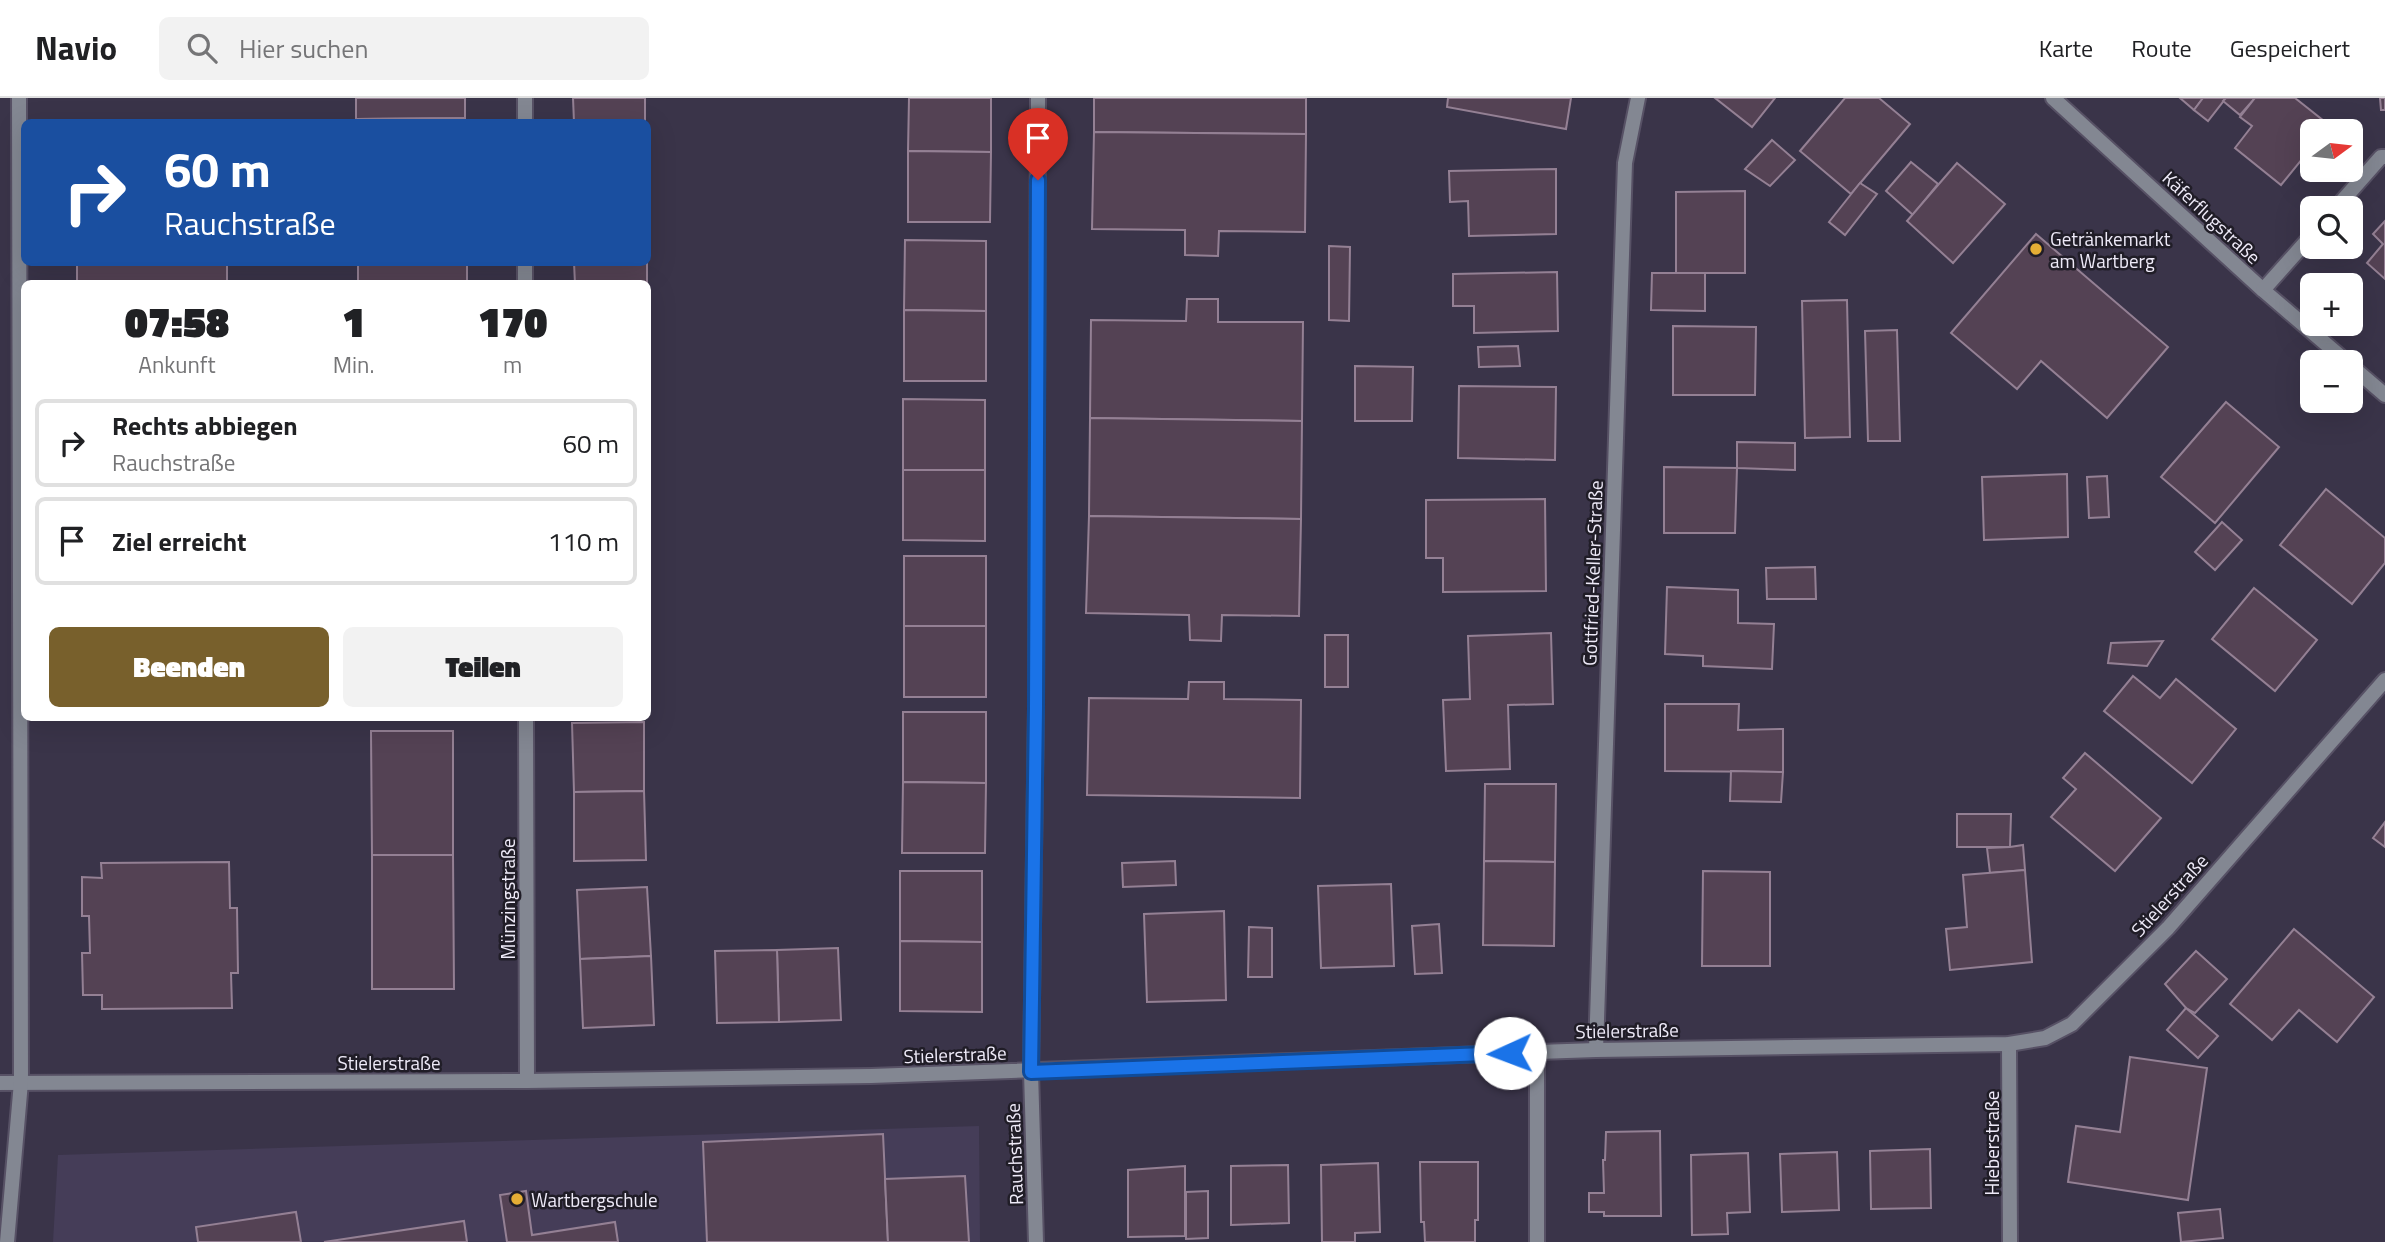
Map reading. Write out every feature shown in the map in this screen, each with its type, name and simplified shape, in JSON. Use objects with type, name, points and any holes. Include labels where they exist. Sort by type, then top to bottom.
[{"type":"street","points":[[7,1242],[21,1082],[19,98]]},
{"type":"street","points":[[525,98],[525,119]]},
{"type":"street","name":"Rauchstraße","points":[[1036,1242],[1031,1072],[1036,694],[1038,98]]},
{"type":"street","name":"Gottfried-Keller-Straße","points":[[1596,1049],[1625,163],[1638,98]]},
{"type":"street","name":"Käferflugstraße","points":[[2053,98],[2332,350]]},
{"type":"street","points":[[2347,196],[2381,157],[2385,157]]},
{"type":"street","points":[[2263,290],[2300,248]]},
{"type":"street","name":"Käferflugstraße","points":[[2363,377],[2385,395]]},
{"type":"street","name":"Stielerstraße","points":[[0,1083],[527,1081],[1031,1072],[1596,1049],[2009,1044],[2045,1038],[2072,1024],[2168,928],[2385,680]]},
{"type":"street","name":"Münzingstraße","points":[[526,721],[527,1081]]},
{"type":"street","name":"Hieberstraße","points":[[2009,1044],[2010,1242]]},
{"type":"street","points":[[1536,1242],[1537,1052]]},
{"type":"shaded area","name":"Wartbergschule","points":[[979,1126],[980,1242],[53,1242],[58,1155]]},
{"type":"building","points":[[356,98],[465,98],[465,118],[356,119]]},
{"type":"building","points":[[573,98],[645,98],[645,119],[574,119]]},
{"type":"building","points":[[909,98],[991,98],[991,152],[908,151]]},
{"type":"building","points":[[1094,98],[1306,98],[1306,134],[1094,132]]},
{"type":"building","points":[[1448,98],[1571,98],[1566,129],[1447,107]]},
{"type":"building","points":[[1715,98],[1775,98],[1752,127]]},
{"type":"building","points":[[1845,98],[1879,98],[1910,124],[1851,194],[1800,151]]},
{"type":"building","points":[[2180,98],[2203,98],[2194,110]]},
{"type":"building","points":[[2203,98],[2226,98],[2208,121],[2194,110]]},
{"type":"building","points":[[2226,98],[2255,98],[2240,115],[2223,101]]},
{"type":"building","points":[[2255,98],[2295,98],[2321,119],[2300,119],[2300,162],[2281,185],[2235,148],[2252,126],[2240,117]]},
{"type":"building","points":[[2380,98],[2385,98],[2385,110],[2381,110]]},
{"type":"building","points":[[465,118],[465,119],[356,119]]},
{"type":"building","points":[[1094,132],[1306,134],[1305,232],[1219,231],[1218,256],[1185,255],[1185,230],[1092,229]]},
{"type":"building","points":[[1772,140],[1795,160],[1770,186],[1745,169]]},
{"type":"building","points":[[908,151],[991,152],[990,222],[908,222]]},
{"type":"building","points":[[1911,162],[1938,184],[1913,215],[1886,191]]},
{"type":"building","points":[[1957,163],[2005,204],[1953,263],[1907,221]]},
{"type":"building","points":[[1556,169],[1556,234],[1469,236],[1468,201],[1450,202],[1449,171]]},
{"type":"building","points":[[1860,183],[1877,194],[1845,235],[1829,222]]},
{"type":"building","points":[[1745,191],[1745,273],[1676,273],[1676,192]]},
{"type":"building","points":[[2385,221],[2385,279],[2367,263],[2383,244],[2373,234]]},
{"type":"building","points":[[2036,234],[2168,347],[2107,418],[2041,361],[2017,389],[1951,333]]},
{"type":"building","points":[[905,240],[986,241],[986,311],[904,310]]},
{"type":"building","points":[[1329,246],[1350,247],[1349,321],[1329,320]]},
{"type":"building","points":[[77,266],[227,266],[227,280],[77,280]]},
{"type":"building","points":[[358,266],[467,266],[467,280],[358,280]]},
{"type":"building","points":[[574,266],[647,266],[647,280],[575,280]]},
{"type":"building","points":[[1557,272],[1558,331],[1474,333],[1474,306],[1453,306],[1453,274]]},
{"type":"building","points":[[1652,273],[1705,273],[1705,311],[1651,310]]},
{"type":"building","points":[[1187,299],[1218,299],[1218,322],[1303,322],[1302,421],[1090,418],[1091,320],[1186,321]]},
{"type":"building","points":[[1847,300],[1850,437],[1805,438],[1802,301]]},
{"type":"building","points":[[904,310],[986,311],[986,381],[904,381]]},
{"type":"building","points":[[1673,326],[1756,327],[1755,395],[1673,395]]},
{"type":"building","points":[[1897,330],[1900,441],[1868,441],[1865,331]]},
{"type":"building","points":[[1518,346],[1520,366],[1479,367],[1478,347]]},
{"type":"building","points":[[1355,366],[1413,367],[1412,421],[1355,421]]},
{"type":"building","points":[[1459,386],[1556,387],[1555,460],[1458,458]]},
{"type":"building","points":[[903,399],[985,400],[985,470],[903,470]]},
{"type":"building","points":[[2226,402],[2279,447],[2215,523],[2161,477]]},
{"type":"building","points":[[1090,418],[1302,421],[1301,519],[1089,516]]},
{"type":"building","points":[[1737,442],[1795,443],[1795,470],[1737,468]]},
{"type":"building","points":[[1664,467],[1737,468],[1735,533],[1664,533]]},
{"type":"building","points":[[903,470],[985,470],[985,541],[903,540]]},
{"type":"building","points":[[2067,474],[2068,537],[1984,540],[1982,477]]},
{"type":"building","points":[[2107,476],[2109,517],[2089,518],[2087,477]]},
{"type":"building","points":[[2326,489],[2385,538],[2385,563],[2352,604],[2280,545]]},
{"type":"building","points":[[1545,499],[1546,591],[1443,592],[1443,558],[1426,558],[1426,500]]},
{"type":"building","points":[[1089,516],[1301,519],[1299,616],[1222,615],[1221,641],[1190,640],[1189,615],[1086,613]]},
{"type":"building","points":[[2222,522],[2242,540],[2215,570],[2195,552]]},
{"type":"building","points":[[904,556],[986,556],[986,626],[904,626]]},
{"type":"building","points":[[1815,567],[1816,599],[1767,599],[1766,568]]},
{"type":"building","points":[[1667,587],[1738,590],[1738,623],[1774,624],[1772,669],[1703,666],[1703,656],[1665,654]]},
{"type":"building","points":[[2254,588],[2317,640],[2275,691],[2212,639]]},
{"type":"building","points":[[904,626],[986,626],[986,697],[904,697]]},
{"type":"building","points":[[1551,633],[1553,704],[1508,705],[1510,769],[1446,771],[1443,700],[1470,699],[1468,636]]},
{"type":"building","points":[[1325,635],[1348,635],[1348,687],[1325,687]]},
{"type":"building","points":[[2163,641],[2147,666],[2108,663],[2111,643]]},
{"type":"building","points":[[2133,676],[2160,698],[2176,679],[2236,729],[2192,783],[2104,711]]},
{"type":"building","points":[[1189,682],[1224,682],[1224,699],[1301,700],[1300,798],[1087,795],[1089,698],[1188,699]]},
{"type":"building","points":[[1665,704],[1739,704],[1738,730],[1783,729],[1783,772],[1665,771]]},
{"type":"building","points":[[903,712],[986,712],[986,783],[903,782]]},
{"type":"building","points":[[644,722],[644,791],[574,792],[572,723]]},
{"type":"building","points":[[371,731],[453,731],[453,855],[372,855]]},
{"type":"building","points":[[2085,753],[2161,818],[2115,871],[2051,817],[2076,789],[2063,778]]},
{"type":"building","points":[[1731,771],[1783,772],[1781,802],[1730,801]]},
{"type":"building","points":[[903,782],[986,783],[985,853],[902,853]]},
{"type":"building","points":[[1485,784],[1556,784],[1555,862],[1484,861]]},
{"type":"building","points":[[644,791],[646,860],[574,861],[574,792]]},
{"type":"building","points":[[1957,814],[2011,814],[2010,847],[1957,847]]},
{"type":"building","points":[[2385,822],[2385,847],[2373,838]]},
{"type":"building","points":[[2023,845],[2025,870],[1990,873],[1987,848]]},
{"type":"building","points":[[372,855],[453,855],[454,989],[372,989]]},
{"type":"building","points":[[1175,861],[1176,885],[1123,887],[1122,863]]},
{"type":"building","points":[[1484,861],[1555,862],[1554,946],[1483,945]]},
{"type":"building","points":[[229,862],[230,908],[237,908],[238,973],[231,973],[232,1008],[102,1009],[102,995],[83,995],[82,953],[90,953],[89,916],[82,916],[82,877],[102,878],[101,863]]},
{"type":"building","points":[[2025,870],[2032,962],[1950,970],[1946,929],[1967,927],[1963,875]]},
{"type":"building","points":[[900,871],[982,871],[982,942],[900,941]]},
{"type":"building","points":[[1703,871],[1770,872],[1770,966],[1702,966]]},
{"type":"building","points":[[1391,884],[1394,966],[1321,968],[1318,886]]},
{"type":"building","points":[[647,887],[651,956],[580,959],[577,890]]},
{"type":"building","points":[[1224,911],[1226,1000],[1147,1002],[1144,914]]},
{"type":"building","points":[[1439,924],[1442,973],[1415,974],[1412,926]]},
{"type":"building","points":[[1249,927],[1272,928],[1272,977],[1248,977]]},
{"type":"building","points":[[2294,929],[2374,997],[2337,1042],[2299,1010],[2272,1040],[2230,1004]]},
{"type":"building","points":[[900,941],[982,942],[982,1012],[900,1011]]},
{"type":"building","points":[[838,948],[841,1020],[779,1022],[777,950]]},
{"type":"building","points":[[777,950],[779,1022],[717,1023],[715,951]]},
{"type":"building","points":[[2196,951],[2227,979],[2195,1013],[2186,1008],[2165,984]]},
{"type":"building","points":[[651,956],[654,1025],[583,1028],[580,959]]},
{"type":"building","points":[[2186,1008],[2218,1036],[2198,1058],[2167,1030]]},
{"type":"building","points":[[2130,1057],[2207,1068],[2188,1200],[2068,1182],[2076,1126],[2120,1132]]},
{"type":"building","points":[[1660,1131],[1661,1216],[1604,1216],[1604,1212],[1589,1212],[1589,1193],[1604,1193],[1606,1132]]},
{"type":"building","points":[[883,1134],[888,1242],[707,1242],[703,1142]]},
{"type":"building","points":[[1930,1149],[1931,1208],[1871,1209],[1870,1151]]},
{"type":"building","points":[[1837,1152],[1839,1210],[1782,1212],[1780,1154]]},
{"type":"building","points":[[1748,1153],[1750,1212],[1727,1213],[1728,1234],[1692,1235],[1691,1155]]},
{"type":"building","points":[[1420,1162],[1478,1162],[1478,1220],[1475,1220],[1475,1242],[1425,1242],[1424,1222],[1421,1222]]},
{"type":"building","points":[[1378,1163],[1380,1232],[1355,1233],[1355,1242],[1322,1242],[1321,1165]]},
{"type":"building","points":[[1288,1165],[1289,1223],[1231,1225],[1231,1166]]},
{"type":"building","points":[[1185,1166],[1185,1236],[1128,1237],[1128,1170]]},
{"type":"building","points":[[965,1176],[969,1242],[888,1242],[885,1179]]},
{"type":"building","points":[[526,1191],[532,1235],[615,1222],[618,1242],[507,1242],[500,1195]]},
{"type":"building","points":[[1208,1191],[1208,1238],[1186,1239],[1186,1192]]},
{"type":"building","points":[[2220,1209],[2223,1238],[2181,1242],[2178,1213]]},
{"type":"building","points":[[296,1212],[301,1242],[198,1242],[196,1227]]},
{"type":"building","points":[[464,1221],[467,1242],[324,1242]]},
{"type":"place","name":"Getränkemarkt am Wartberg","points":[[2036,249]]},
{"type":"place","name":"Wartbergschule","points":[[517,1199]]},
{"type":"route","points":[[1038,180],[1036,708],[1031,1072],[1510,1053]]}]
